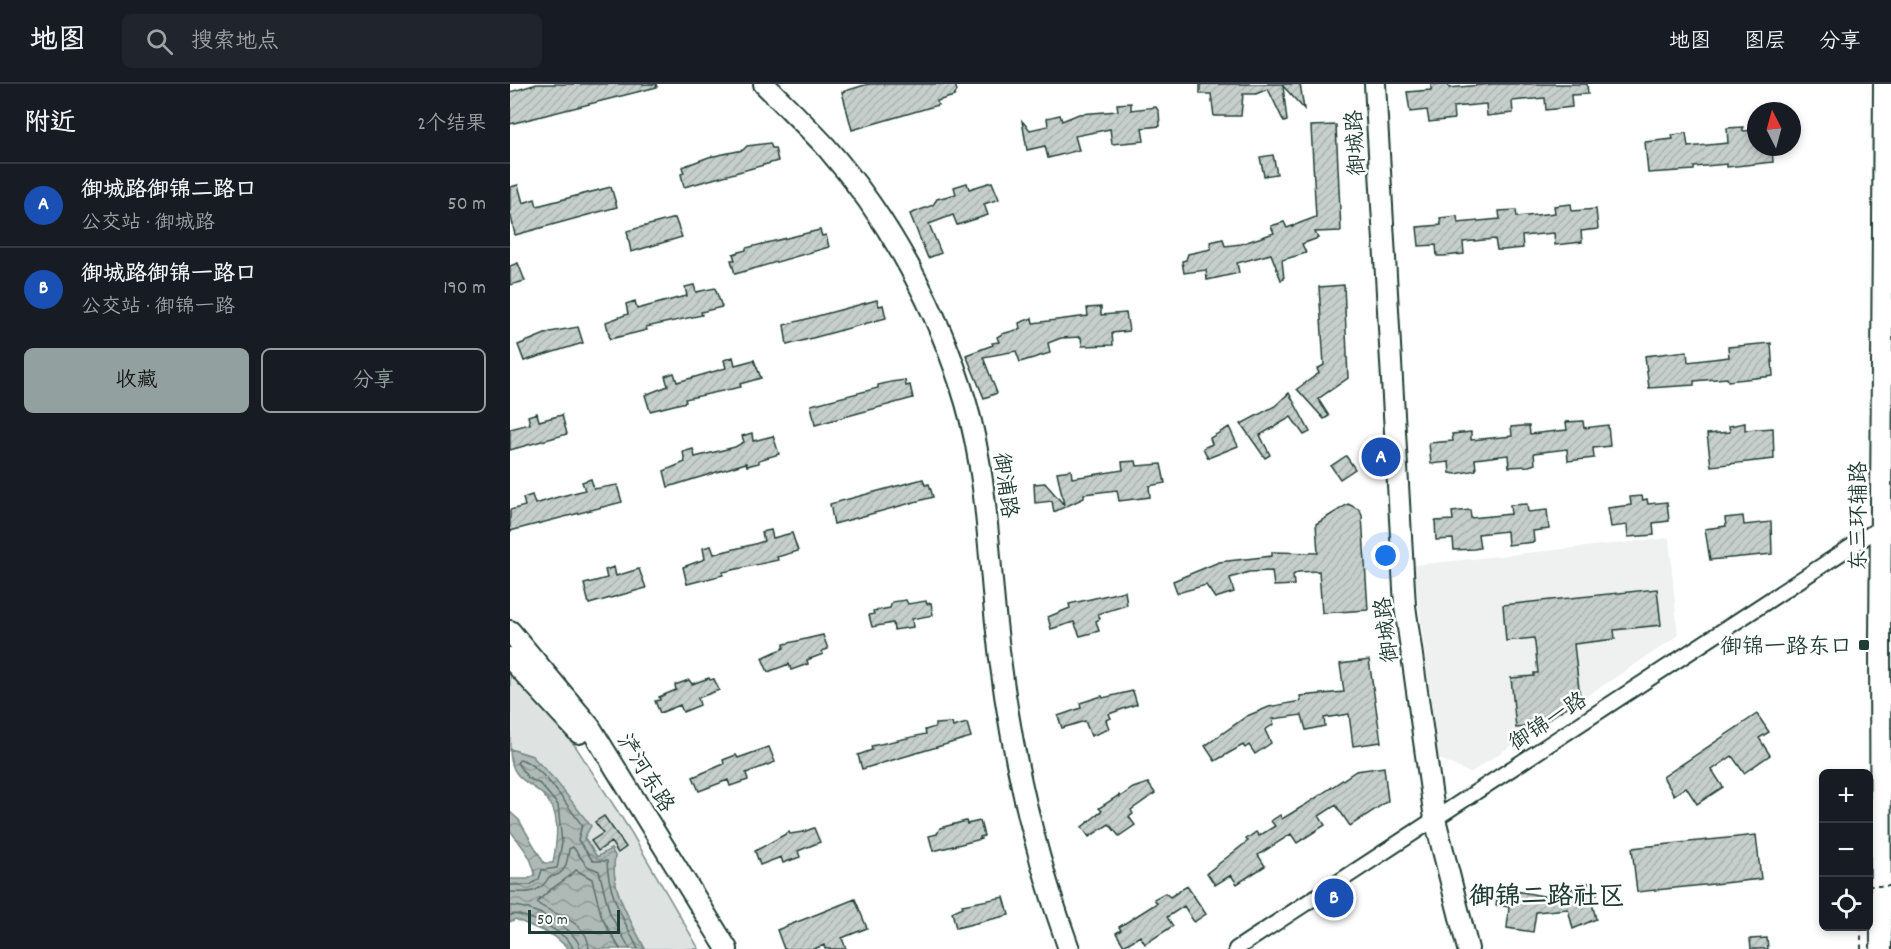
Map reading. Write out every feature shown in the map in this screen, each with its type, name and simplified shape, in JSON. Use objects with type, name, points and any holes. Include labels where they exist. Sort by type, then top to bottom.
[{"type":"street","name":"御浦路","points":[[764,84],[827,148],[878,216],[925,298],[962,391],[984,484],[996,621],[1013,744],[1037,850],[1069,949]]},
{"type":"street","name":"御城路","points":[[1375,84],[1405,606],[1435,819],[1468,949]]},
{"type":"street","name":"东三环辅路","points":[[1881,949],[1884,84]]},
{"type":"street","name":"御锦一路","points":[[1236,949],[1881,527]]},
{"type":"street","name":"浐河东路","points":[[510,631],[590,727],[727,949]]},
{"type":"street","name":"浐河东路","points":[[510,658],[578,732],[714,949]]},
{"type":"path","points":[[1873,886],[1891,886]]},
{"type":"path","points":[[1861,931],[1861,949]]},
{"type":"shaded area","points":[[1669,538],[1678,636],[1470,773],[1438,758],[1414,565]]},
{"type":"shaded area","points":[[510,670],[576,747],[631,832],[699,949],[645,949],[618,893],[615,881],[615,856],[611,849],[597,857],[532,756],[510,749]]},
{"type":"water","points":[[510,749],[532,756],[555,780],[591,826],[584,838],[597,857],[611,849],[615,856],[615,881],[618,893],[645,949],[569,949],[554,936],[515,919],[510,922],[510,879],[528,879],[535,875],[529,856],[510,830],[510,812],[519,820],[544,863],[553,863],[557,834],[552,807],[540,792],[520,777],[511,761]]},
{"type":"building","points":[[537,84],[656,84],[657,87],[510,124],[510,92]]},
{"type":"building","points":[[868,84],[955,84],[957,91],[954,96],[937,101],[938,105],[852,130],[842,92]]},
{"type":"building","points":[[1200,84],[1300,84],[1304,109],[1283,86],[1287,121],[1284,122],[1268,89],[1256,94],[1243,94],[1241,116],[1214,116],[1211,94],[1200,94]]},
{"type":"building","points":[[1431,84],[1448,84],[1449,88],[1492,84],[1587,84],[1588,94],[1571,95],[1572,107],[1546,110],[1545,98],[1512,101],[1513,113],[1487,116],[1486,104],[1453,107],[1454,119],[1429,122],[1427,110],[1410,112],[1407,92],[1431,90]]},
{"type":"building","points":[[1131,103],[1131,110],[1156,107],[1159,112],[1160,126],[1142,128],[1144,141],[1112,144],[1110,129],[1075,136],[1079,150],[1048,158],[1045,146],[1027,150],[1022,121],[1030,130],[1048,126],[1047,118],[1060,115],[1062,121],[1079,114],[1118,111],[1117,104]]},
{"type":"building","points":[[1336,125],[1341,231],[1315,232],[1318,238],[1302,244],[1306,253],[1282,260],[1284,279],[1281,280],[1271,254],[1237,263],[1239,273],[1207,280],[1206,270],[1184,273],[1182,261],[1186,260],[1188,254],[1211,249],[1210,242],[1223,239],[1225,246],[1241,244],[1274,233],[1271,226],[1284,222],[1287,228],[1316,217],[1311,126]]},
{"type":"building","points":[[1743,127],[1743,131],[1747,131],[1747,156],[1773,156],[1773,162],[1727,167],[1727,164],[1694,167],[1694,170],[1648,173],[1645,142],[1673,139],[1672,135],[1686,133],[1688,147],[1728,143],[1727,128]]},
{"type":"building","points":[[770,143],[772,148],[775,148],[778,161],[684,187],[682,167],[709,157],[743,150],[747,146]]},
{"type":"building","points":[[1273,155],[1277,174],[1264,176],[1260,157]]},
{"type":"building","points":[[992,182],[999,199],[984,204],[988,215],[957,225],[953,215],[929,224],[941,253],[928,258],[910,214],[933,205],[937,199],[956,194],[954,187],[967,183],[969,189]]},
{"type":"building","points":[[518,185],[523,203],[535,199],[537,206],[611,187],[617,207],[515,235],[510,212],[510,187]]},
{"type":"building","points":[[1571,204],[1572,211],[1596,209],[1598,229],[1581,231],[1582,242],[1555,245],[1554,233],[1522,236],[1523,248],[1497,250],[1495,239],[1463,242],[1464,254],[1444,256],[1437,256],[1436,245],[1419,246],[1417,227],[1441,225],[1440,218],[1457,216],[1458,223],[1500,219],[1499,211],[1516,210],[1517,217],[1555,213],[1554,206]]},
{"type":"building","points":[[675,218],[682,237],[631,252],[627,231]]},
{"type":"building","points":[[820,230],[822,236],[826,235],[829,247],[735,274],[731,260],[735,260],[733,254],[746,250],[746,248]]},
{"type":"building","points":[[518,263],[525,281],[510,285],[510,266]]},
{"type":"building","points":[[694,285],[696,292],[715,288],[722,307],[701,312],[702,315],[646,327],[647,330],[610,339],[606,322],[628,314],[626,304],[635,301],[637,309],[687,296],[685,287]]},
{"type":"building","points":[[1344,285],[1348,378],[1318,399],[1329,416],[1324,419],[1297,389],[1319,373],[1317,369],[1324,365],[1319,287]]},
{"type":"building","points":[[877,300],[879,306],[883,305],[886,318],[787,345],[784,325]]},
{"type":"building","points":[[1101,307],[1101,315],[1126,313],[1129,331],[1112,333],[1113,345],[1082,346],[1081,337],[1061,338],[1048,343],[1050,353],[1020,362],[1016,351],[983,357],[997,393],[984,398],[966,355],[999,342],[997,337],[1020,329],[1019,323],[1032,318],[1033,323],[1088,316],[1087,308]]},
{"type":"building","points":[[578,327],[583,343],[524,361],[518,345],[550,332]]},
{"type":"building","points":[[1771,343],[1773,376],[1728,381],[1727,378],[1694,381],[1694,385],[1649,388],[1645,356],[1687,351],[1688,362],[1729,357],[1728,347]]},
{"type":"building","points":[[733,357],[735,365],[754,360],[761,378],[740,384],[741,387],[685,399],[686,402],[650,411],[645,395],[668,386],[665,376],[674,373],[677,382],[695,377],[726,368],[724,360]]},
{"type":"building","points":[[905,380],[906,386],[910,385],[913,398],[815,425],[811,405],[878,388],[878,385]]},
{"type":"building","points":[[1289,393],[1310,432],[1304,435],[1291,417],[1260,435],[1270,455],[1265,458],[1241,424],[1275,406]]},
{"type":"building","points":[[537,413],[539,421],[562,415],[567,434],[510,450],[510,429],[530,424],[528,416]]},
{"type":"building","points":[[1583,421],[1584,428],[1608,425],[1610,446],[1593,448],[1594,458],[1568,461],[1567,449],[1534,453],[1535,464],[1509,467],[1508,455],[1475,459],[1476,470],[1456,474],[1450,473],[1449,462],[1431,464],[1429,443],[1453,441],[1452,434],[1471,432],[1471,440],[1512,436],[1511,427],[1529,426],[1530,434],[1567,430],[1566,422]]},
{"type":"building","points":[[1745,423],[1745,430],[1773,428],[1774,459],[1711,466],[1707,434],[1730,432],[1729,426]]},
{"type":"building","points":[[1229,427],[1238,446],[1208,458],[1203,448],[1212,444],[1210,438]]},
{"type":"building","points":[[752,433],[753,441],[773,436],[779,454],[759,460],[759,463],[747,466],[746,463],[668,487],[664,471],[685,462],[683,452],[693,449],[695,457],[735,447],[744,442],[742,436]]},
{"type":"building","points":[[1346,456],[1355,469],[1340,479],[1331,466]]},
{"type":"building","points":[[1136,461],[1137,466],[1161,464],[1165,483],[1149,486],[1150,497],[1119,501],[1117,490],[1084,494],[1084,498],[1054,512],[1052,501],[1035,503],[1034,484],[1045,483],[1064,505],[1057,472],[1071,470],[1072,478],[1123,470],[1122,462]]},
{"type":"building","points":[[591,479],[594,489],[617,485],[622,502],[510,531],[510,510],[525,506],[523,498],[532,495],[535,504],[585,490],[582,482]]},
{"type":"building","points":[[923,479],[925,485],[929,484],[933,497],[834,524],[830,504]]},
{"type":"building","points":[[1642,496],[1643,500],[1647,499],[1648,504],[1667,502],[1669,521],[1653,523],[1654,535],[1628,537],[1627,525],[1611,527],[1608,508],[1631,505],[1630,497]]},
{"type":"building","points":[[1348,504],[1360,510],[1362,516],[1368,610],[1322,613],[1319,571],[1298,572],[1293,575],[1294,585],[1274,586],[1272,571],[1249,572],[1230,578],[1234,592],[1215,598],[1206,585],[1177,593],[1173,581],[1219,562],[1272,556],[1272,552],[1318,553],[1316,524]]},
{"type":"building","points":[[1527,504],[1528,512],[1547,510],[1549,529],[1533,531],[1534,542],[1508,545],[1507,531],[1478,534],[1480,548],[1474,549],[1454,550],[1453,539],[1436,540],[1435,521],[1453,520],[1452,512],[1470,510],[1471,518],[1511,514],[1510,505]]},
{"type":"building","points":[[1743,516],[1744,525],[1771,522],[1772,554],[1710,560],[1705,529],[1726,526],[1725,518]]},
{"type":"building","points":[[771,530],[773,538],[792,533],[798,551],[777,557],[778,560],[723,572],[723,575],[687,584],[683,567],[705,559],[703,548],[711,546],[714,554],[755,544],[764,541],[762,532]]},
{"type":"building","points":[[614,567],[616,576],[639,569],[646,588],[589,604],[584,584],[607,578],[605,570]]},
{"type":"building","points":[[1657,589],[1661,625],[1614,630],[1615,639],[1574,644],[1580,698],[1538,726],[1516,728],[1511,678],[1534,676],[1534,673],[1538,673],[1535,643],[1534,638],[1506,641],[1503,605]]},
{"type":"building","points":[[1125,591],[1127,605],[1098,614],[1100,619],[1096,621],[1099,631],[1080,636],[1074,622],[1051,629],[1048,617],[1070,608],[1069,604]]},
{"type":"building","points":[[906,600],[908,604],[926,601],[927,604],[931,603],[933,615],[912,619],[913,627],[894,630],[893,623],[872,627],[869,615],[874,614],[873,611],[890,608],[892,602]]},
{"type":"building","points":[[823,635],[828,649],[822,651],[823,654],[807,660],[808,664],[791,670],[789,664],[768,672],[762,658],[784,648],[784,644]]},
{"type":"building","points":[[1369,660],[1381,742],[1353,746],[1349,714],[1324,718],[1325,726],[1306,730],[1302,715],[1272,719],[1274,724],[1265,730],[1271,743],[1255,754],[1249,745],[1245,748],[1243,745],[1215,761],[1205,746],[1247,716],[1269,707],[1301,701],[1300,696],[1344,692],[1340,664]]},
{"type":"building","points":[[709,678],[714,679],[719,690],[698,698],[700,705],[683,712],[680,705],[660,713],[655,701],[676,690],[675,685],[689,680],[692,684]]},
{"type":"building","points":[[1133,691],[1137,704],[1109,714],[1111,718],[1106,720],[1109,729],[1091,736],[1085,721],[1062,728],[1058,716],[1081,708],[1080,703],[1102,696],[1103,698]]},
{"type":"building","points":[[1757,714],[1769,732],[1759,738],[1770,755],[1744,773],[1732,756],[1712,770],[1723,787],[1697,804],[1686,787],[1674,795],[1663,777]]},
{"type":"building","points":[[952,723],[953,727],[967,723],[971,737],[862,769],[858,755],[872,750],[871,746],[926,734],[925,730],[935,727],[935,724]]},
{"type":"building","points":[[769,747],[775,762],[746,773],[748,780],[730,786],[728,780],[699,791],[693,777],[724,764],[723,760],[736,755],[738,758]]},
{"type":"building","points":[[1384,767],[1388,801],[1350,826],[1336,805],[1319,816],[1325,825],[1297,843],[1291,834],[1258,855],[1265,866],[1237,884],[1231,875],[1215,885],[1207,873],[1256,832],[1259,836],[1275,826],[1271,821],[1280,815],[1282,819],[1356,771]]},
{"type":"building","points":[[1148,783],[1155,793],[1131,810],[1133,814],[1129,817],[1135,825],[1119,836],[1109,824],[1089,837],[1082,827],[1102,811],[1099,808],[1119,795],[1120,797],[1133,788]]},
{"type":"building","points":[[604,816],[626,847],[618,853],[611,842],[598,851],[591,841],[603,833],[595,822]]},
{"type":"building","points":[[966,821],[967,824],[980,821],[984,836],[980,837],[981,839],[933,851],[929,836],[937,834],[940,828]]},
{"type":"building","points":[[814,828],[820,842],[798,851],[800,857],[783,863],[781,857],[760,865],[755,851],[789,832],[790,834],[803,832]]},
{"type":"building","points":[[1756,835],[1761,879],[1637,892],[1632,848]]},
{"type":"building","points":[[1594,881],[1598,893],[1591,899],[1596,919],[1573,929],[1568,909],[1536,912],[1533,932],[1507,928],[1509,907],[1496,905],[1499,888],[1549,897]]},
{"type":"building","points":[[1187,886],[1206,914],[1194,922],[1184,906],[1167,917],[1173,926],[1145,944],[1140,936],[1124,946],[1116,933],[1121,930],[1119,927],[1157,903],[1154,899],[1165,893],[1170,897]]},
{"type":"building","points":[[1004,897],[1009,915],[956,928],[952,912],[963,907],[962,905]]},
{"type":"building","points":[[855,899],[867,928],[842,938],[846,949],[825,949],[824,945],[814,949],[784,949],[777,930]]},
{"type":"building","points":[[1767,938],[1768,949],[1751,949],[1750,939]]},
{"type":"place","name":"御城路御锦二路口","points":[[1381,457]]},
{"type":"place","name":"御锦一路东口","points":[[1864,645]]},
{"type":"place","name":"御城路御锦一路口","points":[[1334,898]]},
{"type":"district","name":"御锦二路社区","points":[[1547,895]]}]
